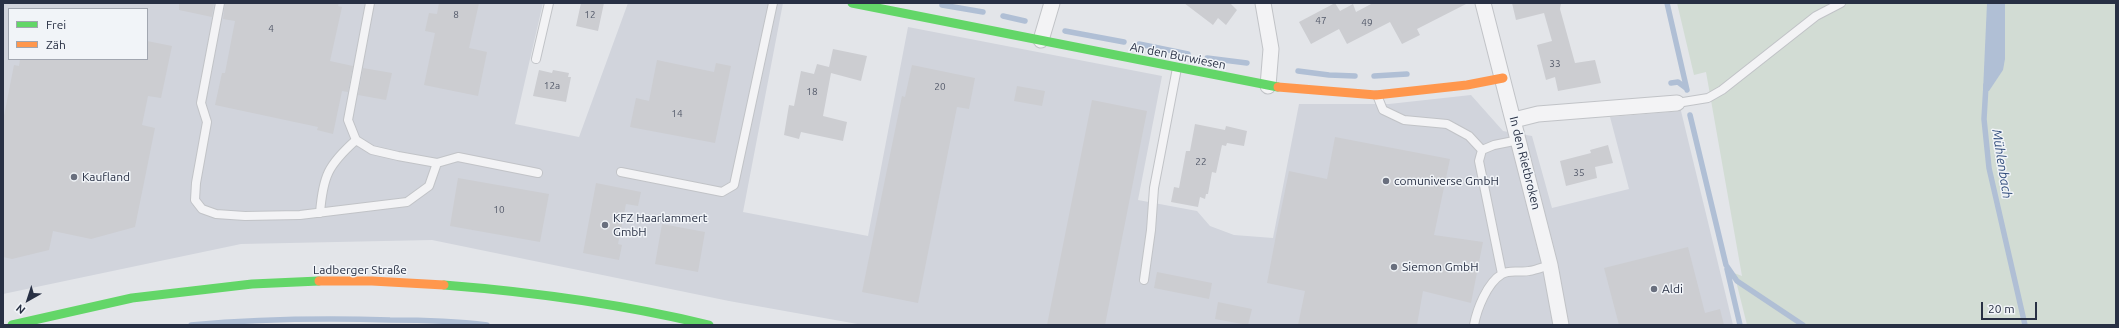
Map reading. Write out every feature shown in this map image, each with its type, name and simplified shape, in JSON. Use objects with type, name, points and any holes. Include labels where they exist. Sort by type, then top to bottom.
[{"type":"main road","name":"An den Burwiesen","points":[[852,3],[1268,86],[1376,94],[1467,85],[1503,78]]},
{"type":"main road","name":"Ladberger Straße","points":[[12,325],[139,297],[212,287],[346,280],[436,283],[519,292],[580,300],[709,325]]},
{"type":"street","points":[[1041,40],[1052,3]]},
{"type":"street","points":[[1263,3],[1271,49],[1268,86]]},
{"type":"street","name":"In den Rietbroken","points":[[1483,3],[1550,265],[1561,325]]},
{"type":"street","points":[[1514,120],[1538,114],[1677,103]]},
{"type":"lane","points":[[220,3],[201,103],[208,122],[196,182],[195,200],[202,209],[216,214],[292,215],[407,202],[429,186],[437,163]]},
{"type":"lane","points":[[370,3],[348,120],[356,140],[372,150],[398,156],[437,163],[458,157],[538,173]]},
{"type":"lane","points":[[536,59],[549,3]]},
{"type":"lane","points":[[621,172],[722,192],[734,185],[773,3]]},
{"type":"lane","points":[[1677,103],[1708,98],[1722,90],[1816,16],[1841,3]]},
{"type":"lane","points":[[1144,280],[1151,230],[1154,188],[1177,68]]},
{"type":"lane","points":[[1376,94],[1383,110],[1404,120],[1448,124],[1469,136],[1482,150]]},
{"type":"lane","points":[[320,213],[322,187],[329,169],[340,154],[356,140]]},
{"type":"lane","points":[[1482,150],[1494,145],[1519,140]]},
{"type":"lane","points":[[1482,150],[1479,161],[1502,274]]},
{"type":"lane","points":[[1474,325],[1476,315],[1490,286],[1502,274],[1516,271],[1528,271],[1550,265]]},
{"type":"shaded area","points":[[3,3],[543,3],[515,124],[579,137],[628,3],[783,3],[743,212],[868,236],[908,27],[1162,76],[1138,200],[1197,211],[1210,226],[1234,235],[1273,238],[1299,104],[1389,104],[1471,95],[1503,131],[1532,136],[1552,208],[1629,189],[1610,117],[1681,111],[1733,325],[863,325],[729,301],[432,240],[241,244],[3,294]]},
{"type":"shaded area","points":[[1677,3],[2116,3],[2116,325],[1747,325],[1734,273],[1742,276],[1706,72],[1694,75]]},
{"type":"water","points":[[1987,3],[2005,3],[2005,59],[2003,70],[1989,91],[1983,91]]},
{"type":"building","points":[[179,3],[214,3],[212,17],[179,10]]},
{"type":"building","points":[[225,3],[339,3],[338,6],[342,7],[330,61],[353,66],[348,92],[342,91],[333,134],[317,130],[318,127],[215,105],[222,73],[225,73],[235,21],[223,19]]},
{"type":"building","points":[[439,3],[479,3],[469,48],[487,52],[478,96],[424,85],[435,33],[425,31],[429,13],[437,14]]},
{"type":"building","points":[[581,3],[604,3],[598,31],[576,26]]},
{"type":"building","points":[[1184,3],[1230,3],[1237,10],[1226,25],[1218,18],[1213,25]]},
{"type":"building","points":[[1335,3],[1340,11],[1353,4],[1356,12],[1373,3],[1468,3],[1417,29],[1420,35],[1402,44],[1390,22],[1347,44],[1339,29],[1311,44],[1299,22]]},
{"type":"building","points":[[1512,3],[1561,3],[1560,9],[1575,63],[1595,60],[1601,83],[1558,91],[1555,77],[1546,80],[1537,45],[1552,41],[1544,13],[1516,20]]},
{"type":"building","name":"Kaufland","points":[[148,41],[172,46],[161,98],[148,96],[142,125],[155,128],[135,227],[91,239],[53,231],[49,250],[12,259],[3,257],[3,121],[14,65],[19,66],[20,60],[148,60]]},
{"type":"building","points":[[833,49],[867,56],[861,81],[831,73],[823,116],[847,122],[843,141],[801,132],[799,139],[784,135],[789,105],[794,106],[801,71],[814,74],[817,64],[829,67]]},
{"type":"building","points":[[657,60],[714,72],[716,63],[731,66],[715,143],[630,127],[636,98],[649,101]]},
{"type":"building","points":[[912,65],[975,78],[969,109],[957,107],[918,303],[862,292],[902,96],[905,97]]},
{"type":"building","points":[[363,68],[392,73],[386,100],[358,95]]},
{"type":"building","points":[[539,70],[552,73],[553,70],[569,73],[568,77],[571,77],[566,102],[533,96]]},
{"type":"building","points":[[1017,86],[1045,91],[1042,106],[1014,101]]},
{"type":"building","points":[[1092,100],[1147,111],[1105,325],[1047,325]]},
{"type":"building","points":[[1195,124],[1225,130],[1226,126],[1247,131],[1244,146],[1227,143],[1226,146],[1222,145],[1216,173],[1212,172],[1208,194],[1206,194],[1205,199],[1200,197],[1198,207],[1171,202],[1174,187],[1179,188],[1186,151],[1190,151]]},
{"type":"building","points":[[1335,137],[1450,159],[1434,235],[1483,242],[1471,303],[1423,291],[1417,325],[1298,325],[1305,291],[1267,283],[1277,230],[1289,171],[1327,179]]},
{"type":"building","points":[[1608,145],[1613,163],[1595,167],[1597,178],[1566,186],[1560,161],[1591,153],[1590,150]]},
{"type":"building","points":[[458,178],[549,194],[540,242],[450,226]]},
{"type":"building","name":"KFZ Haarlammert GmbH","points":[[596,183],[641,192],[638,206],[626,204],[618,244],[622,245],[619,260],[583,253]]},
{"type":"building","points":[[662,224],[705,232],[698,272],[655,264]]},
{"type":"building","name":"Aldi","points":[[1688,247],[1705,313],[1720,309],[1724,325],[1619,325],[1604,268]]},
{"type":"building","points":[[1157,272],[1212,283],[1209,299],[1154,288]]},
{"type":"building","points":[[1218,302],[1252,309],[1248,325],[1215,319]]},
{"type":"waterway","points":[[1667,3],[1687,90]]},
{"type":"waterway","points":[[942,5],[983,12]]},
{"type":"waterway","points":[[1003,16],[1025,21]]},
{"type":"waterway","points":[[1065,31],[1124,42]]},
{"type":"waterway","points":[[1139,44],[1188,54]]},
{"type":"waterway","points":[[1207,58],[1247,63]]},
{"type":"waterway","points":[[1298,71],[1329,75],[1355,76]]},
{"type":"waterway","points":[[1374,76],[1407,74]]},
{"type":"waterway","points":[[1671,83],[1678,82],[1686,88]]},
{"type":"waterway","name":"Mühlenbach","points":[[1986,85],[1984,119],[1989,168],[2025,325]]},
{"type":"waterway","points":[[1690,115],[1726,265],[1737,281],[1803,325]]},
{"type":"waterway","points":[[1727,269],[1740,325]]},
{"type":"waterway","points":[[191,325],[266,320],[340,319],[415,320],[487,325]]},
{"type":"traffic: fast","points":[[852,3],[1278,87]]},
{"type":"traffic: fast","points":[[12,325],[132,298],[252,284],[319,281]]},
{"type":"traffic: fast","points":[[444,285],[544,295],[610,305],[709,325]]},
{"type":"traffic: slow","points":[[1278,87],[1376,95],[1467,85],[1503,78]]},
{"type":"traffic: slow","points":[[319,281],[372,281],[444,285]]},
{"type":"place","name":"Kaufland","points":[[74,177]]},
{"type":"place","name":"comuniverse GmbH","points":[[1386,181]]},
{"type":"place","name":"KFZ Haarlammert GmbH","points":[[605,225]]},
{"type":"place","name":"Siemon GmbH","points":[[1394,267]]},
{"type":"place","name":"Aldi","points":[[1654,289]]}]
